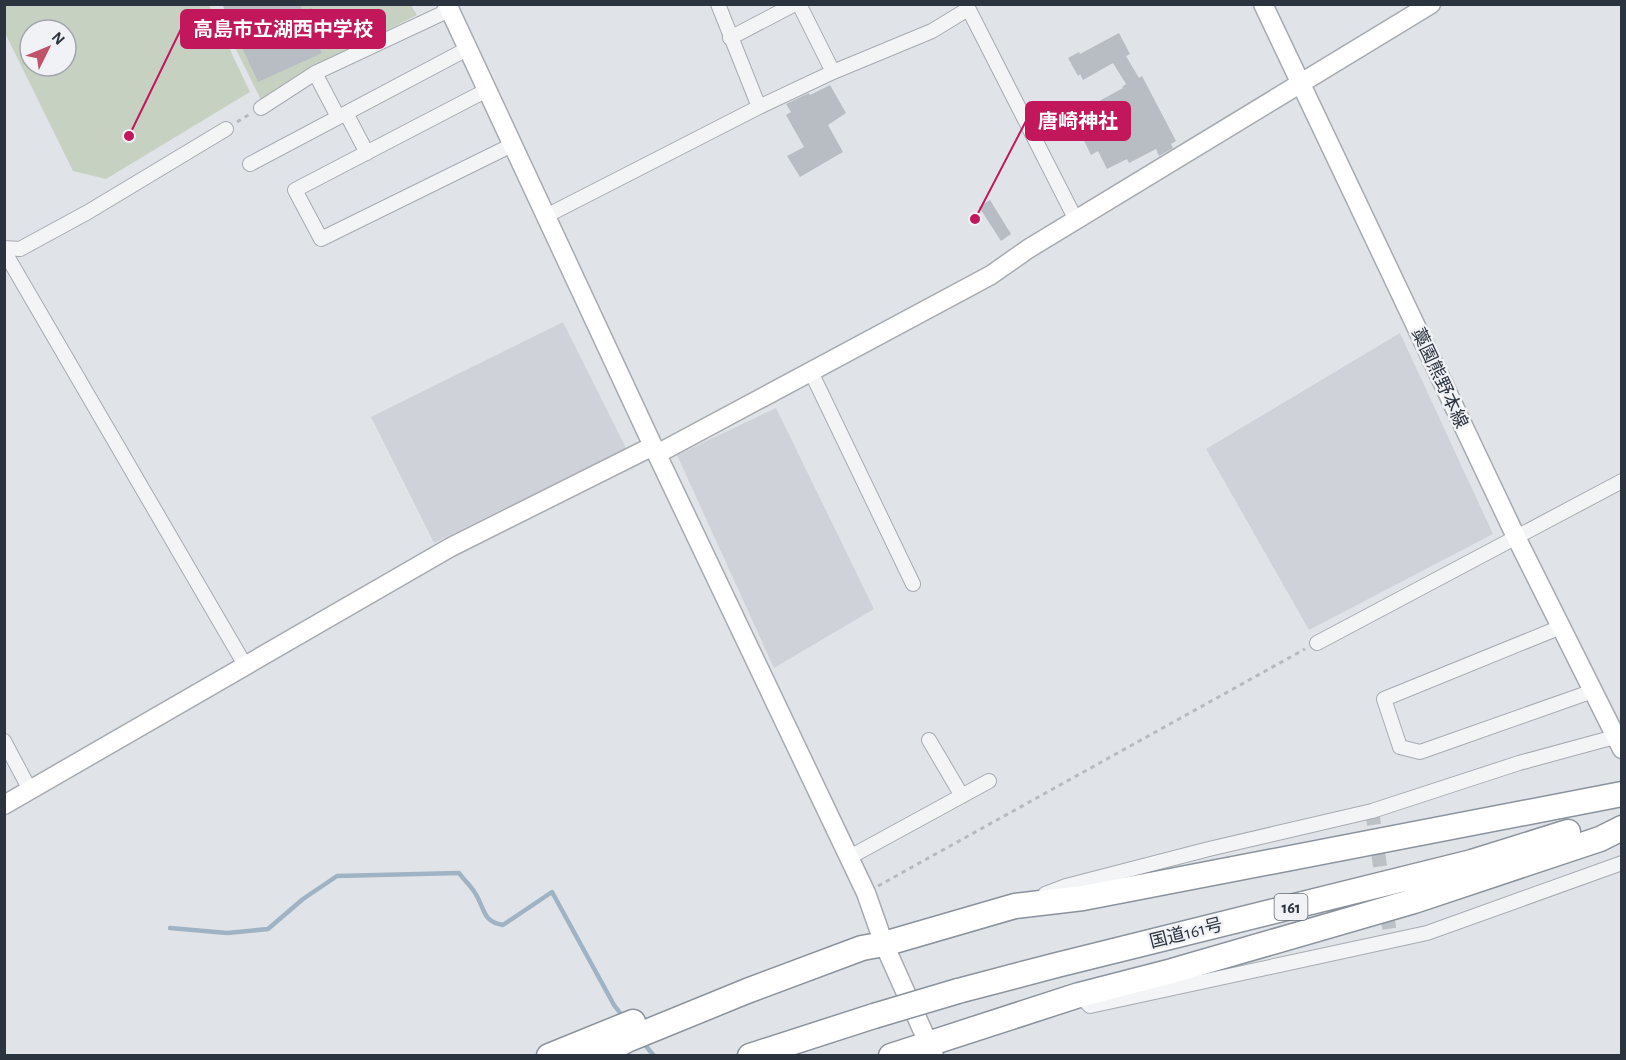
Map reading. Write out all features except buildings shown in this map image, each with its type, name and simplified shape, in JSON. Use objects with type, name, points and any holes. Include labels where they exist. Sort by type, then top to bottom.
[{"type":"highway","points":[[549,1056],[631,1030],[729,982],[747,991],[862,948],[884,944],[1015,906],[1083,898],[1622,794]]},
{"type":"highway","name":"国道161号","points":[[750,1056],[958,991],[1472,862],[1622,814]]},
{"type":"highway","points":[[891,1056],[931,1050],[1079,995],[1172,971],[1414,901],[1600,839],[1622,828]]},
{"type":"highway","points":[[596,1056],[631,1030]]},
{"type":"street","points":[[718,4],[759,107]]},
{"type":"street","points":[[730,38],[797,4],[832,72]]},
{"type":"street","name":"藁園熊野本線","points":[[1263,4],[1516,537],[1619,740]]},
{"type":"street","points":[[4,805],[451,547],[655,450],[811,372],[991,275],[1028,249],[1431,4]]},
{"type":"street","points":[[261,108],[315,73],[441,14],[448,5],[655,450],[866,893],[884,944],[931,1050]]},
{"type":"street","points":[[546,216],[759,107],[832,72],[922,35],[967,7],[1076,220]]},
{"type":"street","points":[[250,164],[467,49]]},
{"type":"street","points":[[315,73],[367,153]]},
{"type":"street","points":[[487,90],[296,190],[321,239],[512,145]]},
{"type":"street","points":[[4,249],[20,249],[79,218],[226,129]]},
{"type":"street","points":[[4,249],[245,665]]},
{"type":"street","points":[[811,372],[913,584]]},
{"type":"street","points":[[1317,643],[1618,483],[1622,498]]},
{"type":"street","points":[[1561,627],[1384,699],[1400,747],[1420,752],[1593,692]]},
{"type":"street","points":[[929,740],[962,796]]},
{"type":"street","points":[[1015,906],[1066,886],[1209,849],[1372,811],[1519,763],[1619,740]]},
{"type":"street","points":[[4,741],[30,790]]},
{"type":"street","points":[[848,858],[989,781]]},
{"type":"street","points":[[1079,995],[1090,1006],[1426,933],[1622,863]]},
{"type":"path","points":[[226,129],[261,108]]},
{"type":"path","points":[[866,893],[1317,643]]},
{"type":"shaded area","points":[[563,322],[626,448],[434,543],[371,417]]},
{"type":"shaded area","points":[[1400,333],[1493,534],[1309,630],[1206,449]]},
{"type":"shaded area","points":[[776,408],[874,609],[774,668],[677,455]]},
{"type":"green space","points":[[5,4],[209,5],[250,92],[106,179],[73,171],[27,78],[78,78],[78,18],[18,18],[18,59],[5,33]]},
{"type":"green space","points":[[252,4],[411,5],[417,15],[309,70],[261,100],[221,19]]},
{"type":"waterway","points":[[170,928],[227,933],[268,929],[303,899],[337,876],[459,873],[473,890],[488,918],[503,925],[552,892],[614,1005],[624,1018]]},
{"type":"waterway","points":[[642,1041],[654,1056]]},
{"type":"tunnel","points":[[1372,811],[1391,941]]},
{"type":"place","name":"高島市立湖西中学校","points":[[129,136]]},
{"type":"place","name":"唐崎神社","points":[[975,219]]}]
